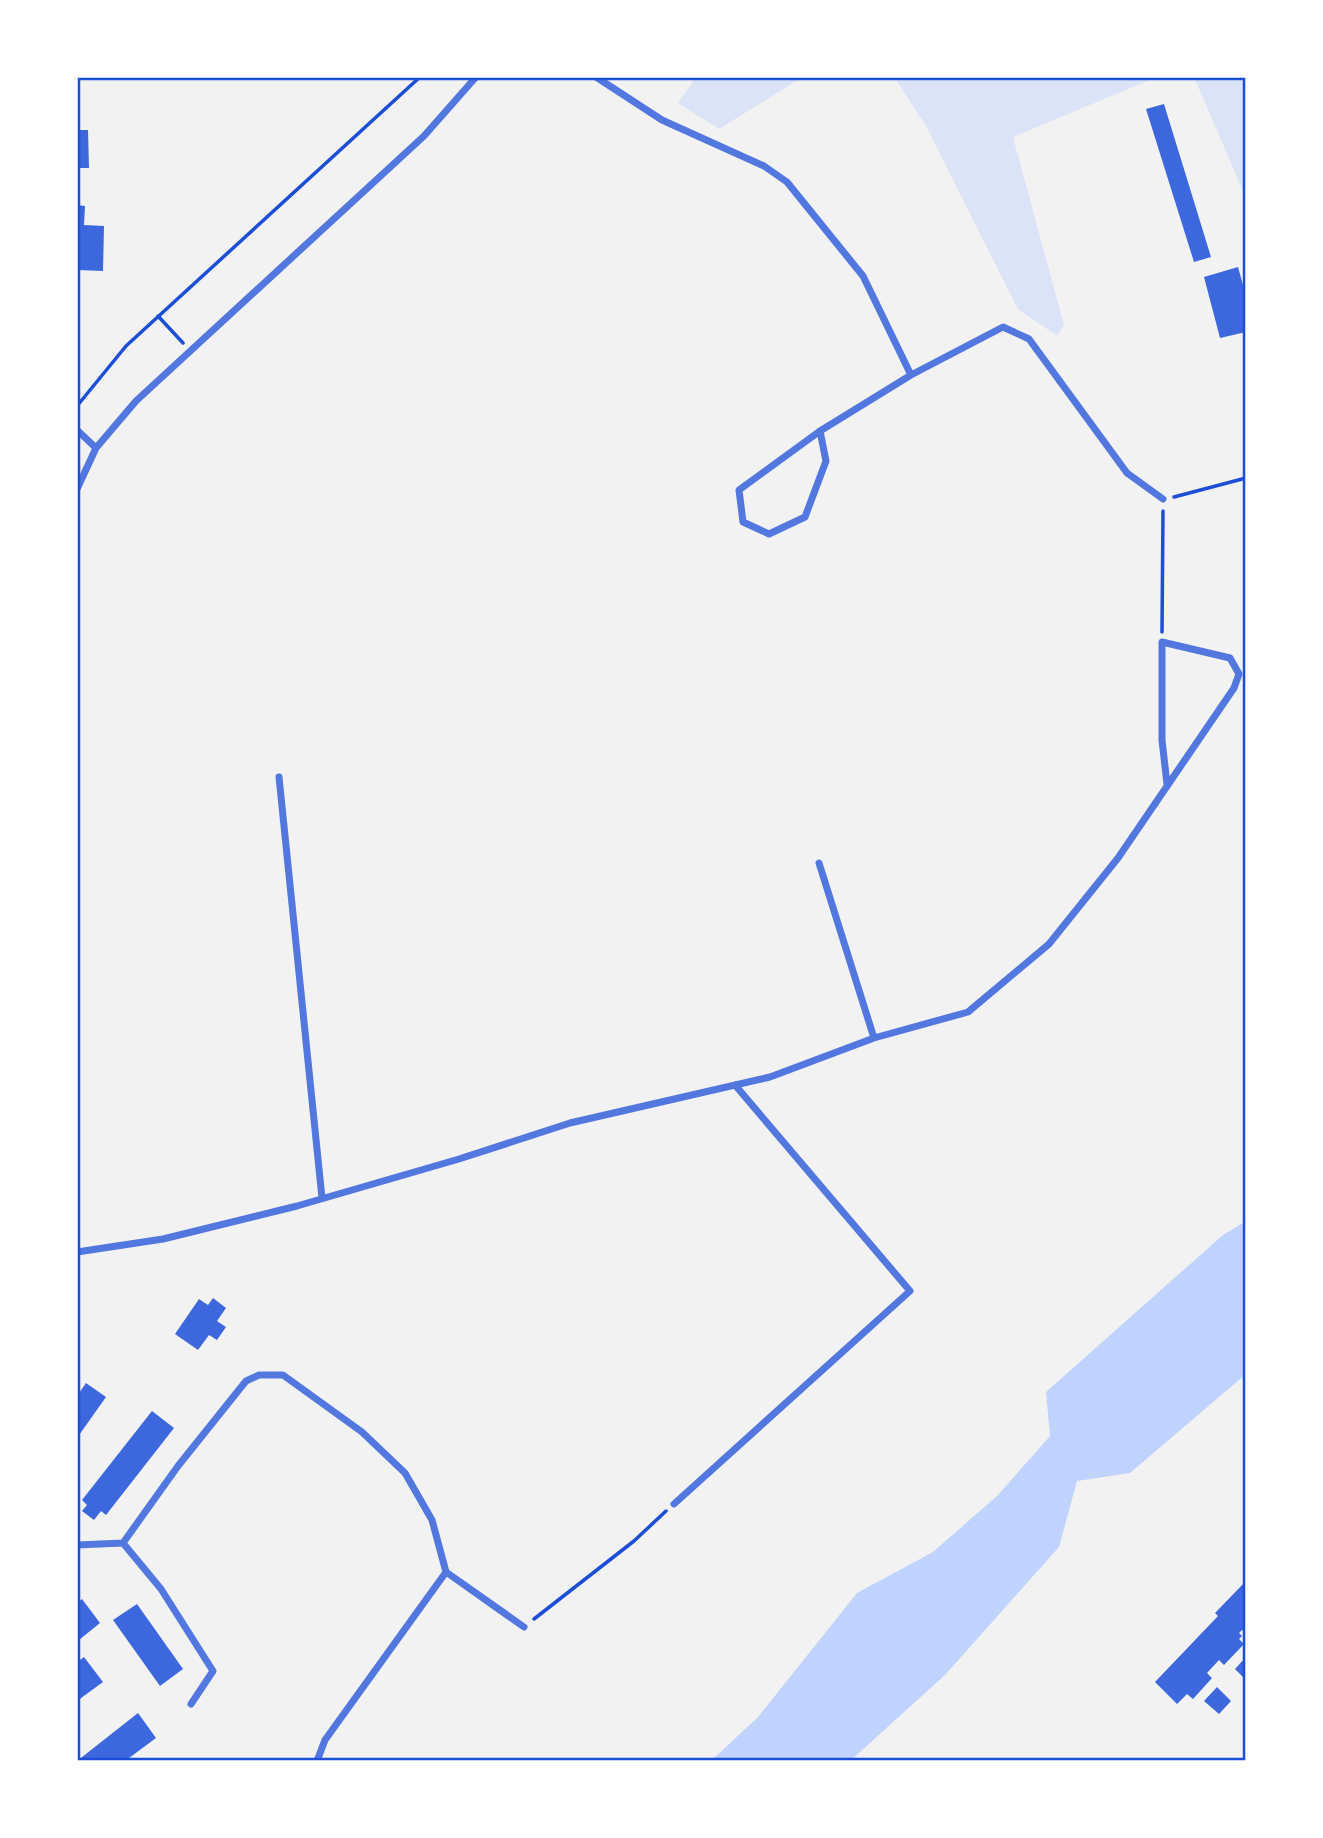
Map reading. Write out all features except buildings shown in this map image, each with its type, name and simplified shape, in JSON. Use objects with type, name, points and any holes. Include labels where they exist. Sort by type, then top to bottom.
[{"type":"street","points":[[77,489],[96,448],[136,401],[424,136],[476,77]]},
{"type":"street","points":[[596,77],[662,120],[764,166],[787,182],[863,276],[911,375]]},
{"type":"street","points":[[821,431],[825,461],[805,517],[769,534],[743,522],[739,490],[821,431],[911,375],[1003,327],[1029,339],[1127,473],[1163,499]]},
{"type":"street","points":[[77,430],[96,448]]},
{"type":"street","points":[[77,1252],[163,1239],[322,1198],[459,1159],[569,1123],[770,1077],[874,1038],[968,1012],[1049,944],[1118,858],[1234,688],[1240,674],[1230,658],[1162,642],[1163,740],[1167,784]]},
{"type":"street","points":[[279,777],[322,1198]]},
{"type":"street","points":[[819,863],[874,1038]]},
{"type":"street","points":[[674,1504],[910,1291],[735,1085]]},
{"type":"street","points":[[123,1543],[178,1466],[246,1381],[259,1375],[283,1375],[362,1432],[405,1473],[432,1520],[446,1572],[524,1627]]},
{"type":"street","points":[[77,1545],[123,1543]]},
{"type":"street","points":[[123,1543],[161,1589],[213,1671],[191,1704]]},
{"type":"street","points":[[317,1761],[325,1740],[446,1572]]},
{"type":"path","points":[[77,406],[126,346],[420,77]]},
{"type":"path","points":[[158,316],[190,351]]},
{"type":"path","points":[[1162,642],[1163,499],[1246,478]]},
{"type":"path","points":[[524,1627],[634,1541],[674,1504]]},
{"type":"shaded area","points":[[696,77],[803,77],[719,129],[678,103]]},
{"type":"shaded area","points":[[894,77],[1157,77],[1013,137],[1064,325],[1057,336],[1018,309],[926,126]]},
{"type":"shaded area","points":[[1194,77],[1246,77],[1246,198]]},
{"type":"water","points":[[1246,1221],[1246,1374],[1130,1473],[1077,1481],[1059,1547],[945,1675],[850,1761],[711,1761],[758,1717],[857,1593],[933,1552],[998,1495],[1050,1436],[1046,1392],[1223,1235]]}]
